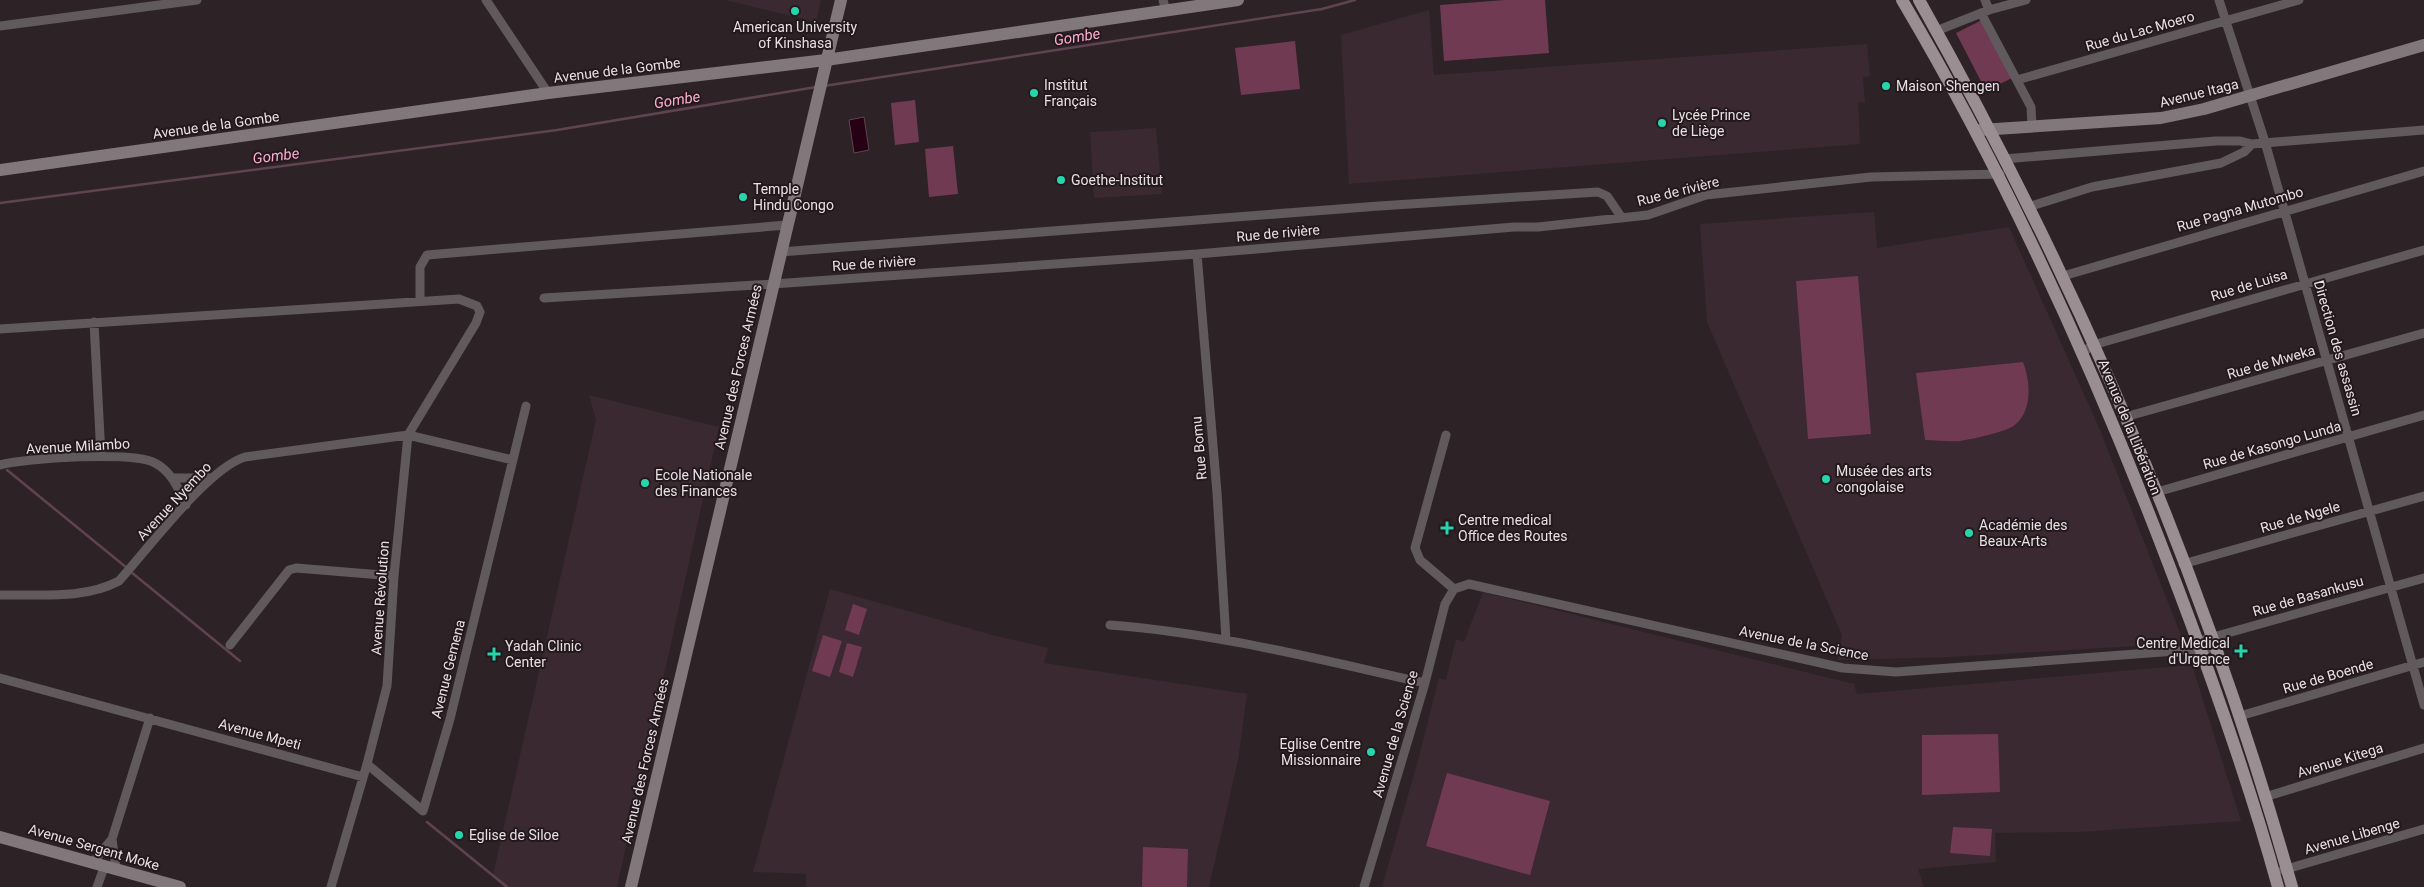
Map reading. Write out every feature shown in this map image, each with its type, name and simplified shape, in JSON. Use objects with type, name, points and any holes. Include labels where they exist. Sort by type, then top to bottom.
[{"type":"main road","name":"Avenue de la Libération","points":[[1902,0],[1935,55],[2125,417],[2157,492],[2240,716],[2265,797],[2281,871],[2278,887]]},
{"type":"main road","name":"Avenue de la Libération","points":[[1919,0],[1989,128],[2063,276],[2088,349],[2200,645],[2281,871],[2292,887]]},
{"type":"street","points":[[0,26],[197,0]]},
{"type":"street","points":[[486,0],[548,93]]},
{"type":"street","name":"Avenue des Forces Armées","points":[[631,887],[841,0]]},
{"type":"street","name":"Avenue de la Gombe","points":[[0,170],[548,93],[826,60],[1165,5],[1238,0]]},
{"type":"street","points":[[1985,0],[1985,12],[2031,107],[2032,126]]},
{"type":"street","points":[[1936,31],[1985,12],[2026,0]]},
{"type":"street","name":"Direction des assassin","points":[[2219,0],[2252,95],[2424,706]]},
{"type":"street","name":"Rue du Lac Moero","points":[[2017,80],[2299,0]]},
{"type":"street","name":"Avenue Itaga","points":[[1975,131],[1989,128],[2161,118],[2204,109],[2424,45]]},
{"type":"street","points":[[2004,159],[2216,140],[2240,141],[2252,144],[2424,130]]},
{"type":"street","points":[[2028,207],[2092,188],[2221,162],[2244,152],[2252,144]]},
{"type":"street","name":"Rue Pagna Mutombo","points":[[2063,276],[2424,171]]},
{"type":"street","name":"Rue de rivière","points":[[544,298],[1197,254],[1514,227],[1538,228],[1648,215],[1706,195],[1871,177],[1997,175],[2010,173]]},
{"type":"street","points":[[780,252],[1378,206],[1598,192],[1607,196],[1622,218]]},
{"type":"street","points":[[0,329],[420,301],[420,267],[427,255],[787,225]]},
{"type":"street","name":"Rue de Luisa","points":[[2088,349],[2304,283],[2424,250]]},
{"type":"street","name":"Rue Bomu","points":[[1197,254],[1217,493],[1226,639]]},
{"type":"street","name":"Avenue Révolution","points":[[331,887],[367,764],[387,686],[394,576],[408,435],[476,324],[480,312],[477,306],[471,302],[459,299],[420,301]]},
{"type":"street","points":[[94,322],[101,456]]},
{"type":"street","name":"Rue de Mweka","points":[[2125,417],[2424,333]]},
{"type":"street","name":"Avenue Gemena","points":[[367,764],[423,812],[450,719],[526,406]]},
{"type":"street","name":"Rue de Kasongo Lunda","points":[[2157,492],[2424,415]]},
{"type":"street","points":[[408,435],[513,460]]},
{"type":"street","name":"Avenue Nyembo","points":[[0,595],[83,594],[102,590],[119,581],[212,478],[236,460],[256,454],[408,435]]},
{"type":"street","points":[[1446,435],[1415,548],[1420,560],[1454,589]]},
{"type":"street","name":"Avenue Milambo","points":[[4,464],[101,456],[143,457],[160,465],[174,478],[186,505]]},
{"type":"street","points":[[174,478],[212,478]]},
{"type":"street","name":"Rue de Ngele","points":[[2184,564],[2424,496]]},
{"type":"street","points":[[230,645],[289,570],[296,568],[394,576]]},
{"type":"street","name":"Rue de Basankusu","points":[[2214,643],[2424,578]]},
{"type":"street","name":"Avenue de la Science","points":[[1364,887],[1425,683],[1445,604],[1454,589],[1469,584],[1843,668],[1870,671],[1896,672],[2214,643]]},
{"type":"street","points":[[1110,625],[1165,629],[1226,639],[1425,683]]},
{"type":"street","name":"Rue de Boende","points":[[2240,716],[2424,662]]},
{"type":"street","name":"Avenue Mpeti","points":[[0,678],[363,777]]},
{"type":"street","points":[[97,887],[150,718]]},
{"type":"street","name":"Avenue Kitega","points":[[2265,797],[2424,748]]},
{"type":"street","name":"Avenue Libenge","points":[[2281,871],[2424,829]]},
{"type":"street","name":"Avenue Sergent Moke","points":[[0,837],[180,887]]},
{"type":"street","points":[[105,865],[112,839]]},
{"type":"shaded area","name":"American University of Kinshasa","points":[[725,0],[821,0],[816,22]]},
{"type":"shaded area","points":[[1505,0],[1545,0],[1549,53],[1444,61],[1440,5]]},
{"type":"shaded area","name":"Lycée Prince de Liège","points":[[1429,10],[1434,75],[1867,44],[1870,76],[1863,77],[1865,102],[1858,103],[1860,144],[1349,184],[1341,35]]},
{"type":"shaded area","points":[[1982,20],[2012,78],[1986,91],[1956,33]]},
{"type":"shaded area","points":[[1295,41],[1300,89],[1241,95],[1235,48]]},
{"type":"shaded area","points":[[915,100],[919,142],[895,145],[891,103]]},
{"type":"shaded area","points":[[864,117],[869,150],[854,153],[849,120]]},
{"type":"shaded area","points":[[1156,128],[1162,194],[1094,198],[1090,132]]},
{"type":"shaded area","points":[[953,146],[958,194],[929,197],[925,149]]},
{"type":"shaded area","name":"Académie des Beaux-Arts","points":[[1874,212],[1877,248],[2009,227],[2100,430],[2184,643],[1951,657],[1838,660],[1842,635],[1707,322],[1700,224]]},
{"type":"shaded area","points":[[1858,276],[1871,434],[1808,439],[1796,281]]},
{"type":"shaded area","points":[[2023,362],[2027,377],[2028,403],[2016,424],[1998,432],[1960,441],[1925,440],[1916,373]]},
{"type":"shaded area","points":[[589,395],[719,427],[617,887],[507,887],[493,875],[596,420]]},
{"type":"shaded area","points":[[830,589],[996,636],[1048,648],[1044,663],[1247,694],[1238,760],[1209,887],[806,887],[806,874],[753,872]]},
{"type":"shaded area","points":[[1483,592],[1854,684],[1857,694],[2192,665],[2241,821],[2079,832],[1995,833],[1996,862],[1918,869],[1924,887],[1382,887],[1439,678],[1446,680],[1456,639],[1464,642]]},
{"type":"shaded area","points":[[853,604],[867,609],[859,635],[845,630]]},
{"type":"shaded area","points":[[823,635],[842,641],[830,677],[812,671]]},
{"type":"shaded area","points":[[847,643],[862,647],[853,677],[839,672]]},
{"type":"shaded area","points":[[1998,734],[2000,792],[1922,795],[1922,735]]},
{"type":"shaded area","points":[[1447,773],[1550,801],[1530,875],[1426,846]]},
{"type":"shaded area","points":[[1953,827],[1992,829],[1990,856],[1950,853]]},
{"type":"shaded area","points":[[1143,847],[1188,849],[1187,887],[1142,887]]},
{"type":"waterway","name":"Gombe","points":[[824,86],[1322,9],[1355,0]]},
{"type":"waterway","name":"Gombe","points":[[0,203],[557,130],[816,87]]},
{"type":"waterway","points":[[7,470],[127,568]]},
{"type":"waterway","points":[[131,572],[240,661]]},
{"type":"waterway","points":[[427,822],[507,887]]},
{"type":"place","name":"American University of Kinshasa","points":[[795,11]]},
{"type":"place","name":"Maison Shengen","points":[[1886,86]]},
{"type":"place","name":"Institut Français","points":[[1034,93]]},
{"type":"place","name":"Lycée Prince de Liège","points":[[1662,123]]},
{"type":"place","name":"Goethe-Institut","points":[[1061,180]]},
{"type":"place","name":"Temple Hindu Congo","points":[[743,197]]},
{"type":"place","name":"Musée des arts congolaise","points":[[1826,479]]},
{"type":"place","name":"Ecole Nationale des Finances","points":[[645,483]]},
{"type":"place","name":"Centre medical Office des Routes","points":[[1447,528]]},
{"type":"place","name":"Académie des Beaux-Arts","points":[[1969,533]]},
{"type":"place","name":"Centre Medical d'Urgence","points":[[2241,651]]},
{"type":"place","name":"Yadah Clinic Center","points":[[494,654]]},
{"type":"place","name":"Eglise Centre Missionnaire","points":[[1371,752]]},
{"type":"place","name":"Eglise de Siloe","points":[[459,835]]}]
